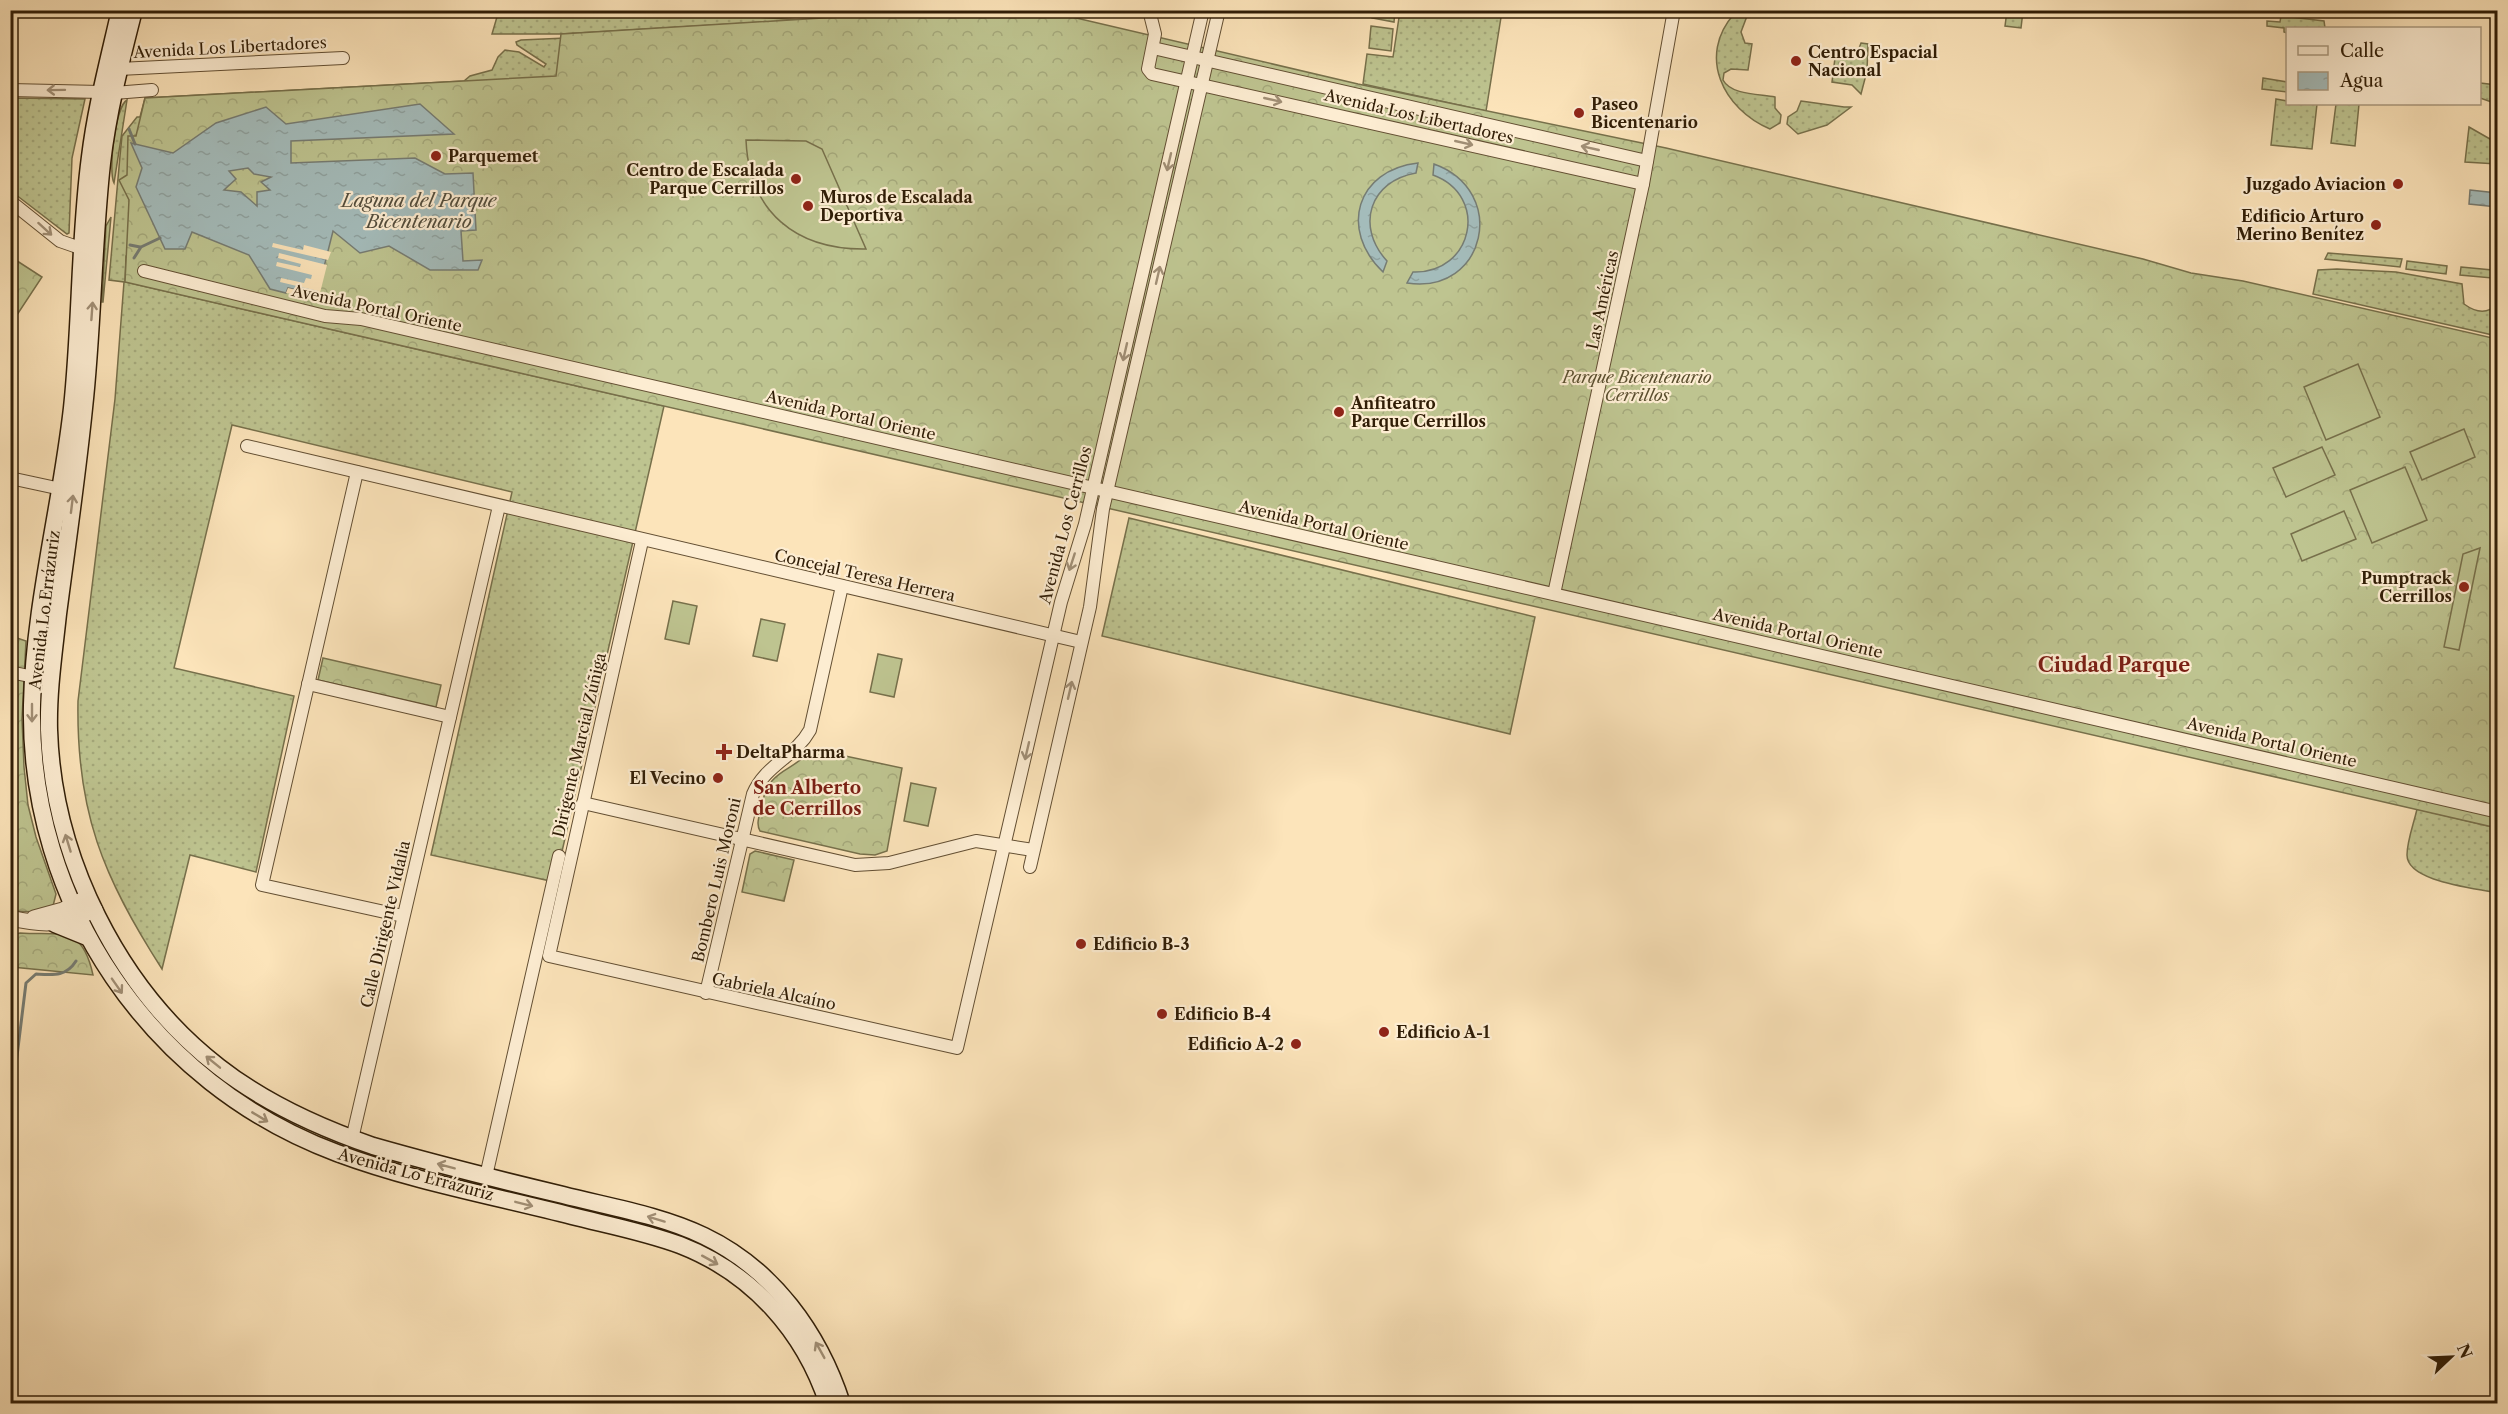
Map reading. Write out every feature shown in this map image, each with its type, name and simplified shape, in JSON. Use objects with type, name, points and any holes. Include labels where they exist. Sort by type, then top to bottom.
[{"type":"main road","name":"Avenida Lo Errázuriz","points":[[120,10],[107,92],[86,396],[49,709],[51,761],[57,799],[69,845],[92,904],[141,985],[200,1051],[268,1100],[352,1139],[486,1176],[661,1220],[705,1237],[723,1247],[768,1282],[795,1311],[822,1353],[842,1404]]},
{"type":"main road","name":"Avenida Lo Errázuriz","points":[[134,10],[119,69],[107,92],[88,168],[72,406],[34,677],[32,723],[38,786],[50,841],[75,912],[87,937],[112,980],[150,1027],[201,1076],[256,1114],[298,1137],[362,1161],[656,1237],[712,1260],[755,1290],[780,1316],[812,1364],[828,1404]]},
{"type":"main road","points":[[55,924],[87,937]]},
{"type":"street","points":[[1149,10],[1155,28],[1153,48]]},
{"type":"street","name":"Avenida Los Cerrillos","points":[[957,1048],[1054,635],[1093,488],[1203,10]]},
{"type":"street","name":"Avenida Los Cerrillos","points":[[1030,867],[1090,607],[1098,537],[1107,491],[1219,10]]},
{"type":"street","name":"Las Américas","points":[[1554,594],[1643,184],[1674,10]]},
{"type":"street","name":"Avenida Los Libertadores","points":[[1643,184],[1152,74],[1148,69],[1153,48],[1647,161]]},
{"type":"street","name":"Avenida Los Libertadores","points":[[119,69],[343,58]]},
{"type":"street","points":[[10,90],[107,92],[152,90]]},
{"type":"street","points":[[10,201],[60,241],[83,249]]},
{"type":"street","name":"Avenida Portal Oriente","points":[[144,271],[325,316],[361,319],[2498,812]]},
{"type":"street","name":"Concejal Teresa Herrera","points":[[247,446],[642,541],[1082,642]]},
{"type":"street","points":[[357,472],[262,885],[403,916]]},
{"type":"street","points":[[10,478],[61,489]]},
{"type":"street","name":"Calle Dirigente Vidalia","points":[[352,1139],[499,506]]},
{"type":"street","name":"Dirigente Marcial Zúñiga","points":[[549,956],[642,541]]},
{"type":"street","name":"Bombero Luis Moroni","points":[[706,993],[742,839],[758,783],[772,766],[798,748],[810,730],[842,586]]},
{"type":"street","points":[[10,672],[34,677]]},
{"type":"street","points":[[308,684],[450,717]]},
{"type":"street","points":[[583,803],[840,863],[871,866],[962,843],[990,841],[1034,850]]},
{"type":"street","points":[[486,1176],[559,856]]},
{"type":"street","points":[[16,919],[38,925],[55,924],[92,904]]},
{"type":"street","points":[[16,919],[75,912]]},
{"type":"street","name":"Gabriela Alcaíno","points":[[549,956],[957,1048]]},
{"type":"green space","points":[[499,10],[664,11],[800,20],[561,34],[492,34]]},
{"type":"green space","name":"Parque Bicentenario Cerrillos","points":[[1000,11],[1072,17],[1358,84],[1666,148],[2143,259],[2191,273],[2243,281],[2497,339],[2497,828],[125,282],[129,200],[119,180],[127,175],[128,136],[136,136],[145,98],[556,76],[561,34],[920,12]]},
{"type":"green space","points":[[1373,11],[1395,11],[1394,22],[1372,18]]},
{"type":"green space","points":[[1400,11],[1502,11],[1486,111],[1363,84],[1367,54],[1393,57]]},
{"type":"green space","points":[[2007,11],[2023,11],[2021,28],[2005,26]]},
{"type":"green space","points":[[1734,14],[1747,16],[1741,32],[1745,43],[1752,44],[1748,70],[1731,69],[1724,73],[1723,80],[1732,89],[1775,97],[1775,108],[1781,115],[1780,123],[1770,129],[1753,120],[1739,108],[1728,95],[1720,80],[1717,47],[1723,30]]},
{"type":"green space","points":[[2281,16],[2324,21],[2325,27],[2286,27],[2286,33],[2284,28],[2267,26],[2267,21],[2280,22]]},
{"type":"green space","points":[[1371,26],[1393,29],[1391,51],[1369,48]]},
{"type":"green space","points":[[791,28],[565,79],[126,256],[125,282],[664,406],[555,882],[431,855],[512,492],[232,425],[174,668],[294,696],[256,872],[190,855],[162,969],[124,904],[97,842],[82,777],[78,701],[115,399],[124,282],[109,280],[122,136],[137,117],[140,117],[145,98],[464,81],[470,76],[492,70],[498,57],[505,50],[519,52],[544,67],[546,64],[517,45],[516,42],[521,40]]},
{"type":"green space","points":[[1861,43],[1868,44],[1867,71],[1861,94],[1852,85],[1832,82],[1835,58],[1855,59]]},
{"type":"green space","points":[[2263,78],[2286,82],[2286,92],[2262,89]]},
{"type":"green space","points":[[2481,83],[2497,85],[2497,104],[2481,98]]},
{"type":"green space","points":[[11,98],[85,99],[72,158],[69,233],[67,234],[11,191]]},
{"type":"green space","points":[[2276,99],[2286,101],[2286,105],[2317,105],[2312,149],[2271,145]]},
{"type":"green space","points":[[127,100],[114,183],[112,166],[116,126],[119,114]]},
{"type":"green space","points":[[1801,101],[1851,107],[1827,125],[1798,134],[1787,124],[1788,117],[1797,111]]},
{"type":"green space","points":[[2336,105],[2359,105],[2355,146],[2331,143]]},
{"type":"green space","points":[[2469,127],[2497,143],[2497,164],[2465,162]]},
{"type":"green space","name":"Muros de Escalada Deportiva","points":[[746,140],[806,141],[822,149],[866,249],[841,248],[818,243],[798,234],[781,222],[767,206],[756,188],[749,165]]},
{"type":"green space","points":[[111,217],[103,302],[102,302],[106,226]]},
{"type":"green space","points":[[2328,253],[2402,259],[2400,267],[2325,259]]},
{"type":"green space","points":[[11,257],[42,277],[11,324]]},
{"type":"green space","points":[[2407,261],[2447,266],[2446,274],[2406,269]]},
{"type":"green space","points":[[2461,267],[2492,270],[2492,278],[2460,275]]},
{"type":"green space","points":[[2318,270],[2396,272],[2462,284],[2464,304],[2468,307],[2485,311],[2497,304],[2497,336],[2313,294]]},
{"type":"green space","points":[[2358,364],[2380,417],[2326,440],[2304,387]]},
{"type":"green space","points":[[2464,429],[2475,457],[2422,480],[2410,452]]},
{"type":"green space","points":[[2322,447],[2335,475],[2286,497],[2273,468]]},
{"type":"green space","points":[[2405,467],[2427,520],[2372,543],[2350,490]]},
{"type":"green space","points":[[2344,511],[2356,539],[2302,561],[2291,534]]},
{"type":"green space","points":[[1129,518],[1535,617],[1510,734],[1102,636]]},
{"type":"green space","name":"Pumptrack Cerrillos","points":[[2480,548],[2459,650],[2444,647],[2463,554]]},
{"type":"green space","points":[[673,601],[697,606],[689,644],[665,639]]},
{"type":"green space","points":[[761,619],[785,624],[777,661],[753,656]]},
{"type":"green space","points":[[17,638],[26,641],[22,719],[28,805],[36,837],[56,894],[52,910],[39,912],[11,911],[10,652]]},
{"type":"green space","points":[[878,654],[902,659],[894,697],[870,692]]},
{"type":"green space","points":[[323,658],[441,685],[436,707],[318,680]]},
{"type":"green space","points":[[812,749],[902,768],[887,851],[875,855],[860,854],[760,831],[759,817],[769,785],[781,772]]},
{"type":"green space","points":[[911,783],[936,788],[928,826],[904,821]]},
{"type":"green space","points":[[2417,809],[2497,828],[2497,893],[2430,878],[2418,872],[2410,864],[2407,850]]},
{"type":"green space","points":[[755,851],[794,860],[784,901],[742,892],[750,854]]},
{"type":"green space","points":[[20,933],[58,934],[76,940],[83,947],[93,975],[12,967],[12,935]]},
{"type":"water","name":"Laguna del Parque Bicentenario","points":[[420,104],[454,134],[291,141],[291,163],[415,158],[445,174],[473,173],[476,230],[461,231],[463,261],[482,260],[478,270],[430,270],[389,246],[360,253],[333,231],[317,295],[288,288],[286,293],[270,289],[249,255],[192,232],[185,249],[165,249],[136,187],[142,168],[131,143],[173,153],[216,123],[266,107],[286,124]],"holes":[[[248,168],[254,174],[271,177],[261,182],[270,190],[257,192],[257,206],[241,192],[224,190],[236,179],[229,171]]]},
{"type":"water","points":[[1418,163],[1416,173],[1388,185],[1378,195],[1372,207],[1370,220],[1372,234],[1377,247],[1387,261],[1383,272],[1369,256],[1361,238],[1358,221],[1361,204],[1368,189],[1380,177],[1397,168]]},
{"type":"water","points":[[1434,164],[1458,177],[1473,196],[1479,217],[1478,238],[1470,258],[1455,273],[1434,282],[1407,283],[1413,272],[1433,269],[1449,261],[1461,248],[1467,232],[1468,215],[1462,199],[1451,185],[1433,175]]},
{"type":"water","points":[[2470,190],[2497,193],[2497,207],[2469,204]]},
{"type":"pier","points":[[273,243],[303,250],[304,245],[331,252],[328,260],[272,247]]},
{"type":"pier","points":[[279,253],[327,265],[319,297],[286,293],[288,288],[317,295],[318,291],[280,282],[281,278],[304,283],[306,278],[311,279],[312,275],[276,266],[277,262],[300,267],[301,264],[278,258]]},
{"type":"waterway","points":[[129,129],[135,144]]},
{"type":"waterway","points":[[134,258],[141,247],[160,238]]},
{"type":"waterway","points":[[130,245],[140,247]]},
{"type":"waterway","points":[[10,1113],[26,983],[36,974],[53,975],[68,970],[76,961]]},
{"type":"place","name":"Centro Espacial Nacional","points":[[1796,61]]},
{"type":"place","name":"Paseo Bicentenario","points":[[1579,113]]},
{"type":"place","name":"Parquemet","points":[[436,156]]},
{"type":"place","name":"Centro de Escalada Parque Cerrillos","points":[[796,179]]},
{"type":"place","name":"Juzgado Aviacion","points":[[2398,184]]},
{"type":"place","name":"Muros de Escalada Deportiva","points":[[808,206]]},
{"type":"place","name":"Edificio Arturo Merino Benítez","points":[[2376,225]]},
{"type":"place","name":"Anfiteatro Parque Cerrillos","points":[[1339,412]]},
{"type":"place","name":"Pumptrack Cerrillos","points":[[2464,587]]},
{"type":"place","name":"DeltaPharma","points":[[724,752]]},
{"type":"place","name":"El Vecino","points":[[718,778]]},
{"type":"place","name":"Edificio B-3","points":[[1081,944]]},
{"type":"place","name":"Edificio B-4","points":[[1162,1014]]},
{"type":"place","name":"Edificio A-1","points":[[1384,1032]]},
{"type":"place","name":"Edificio A-2","points":[[1296,1044]]},
{"type":"district","name":"Ciudad Parque","points":[[2114,665]]},
{"type":"district","name":"San Alberto de Cerrillos","points":[[807,798]]}]
